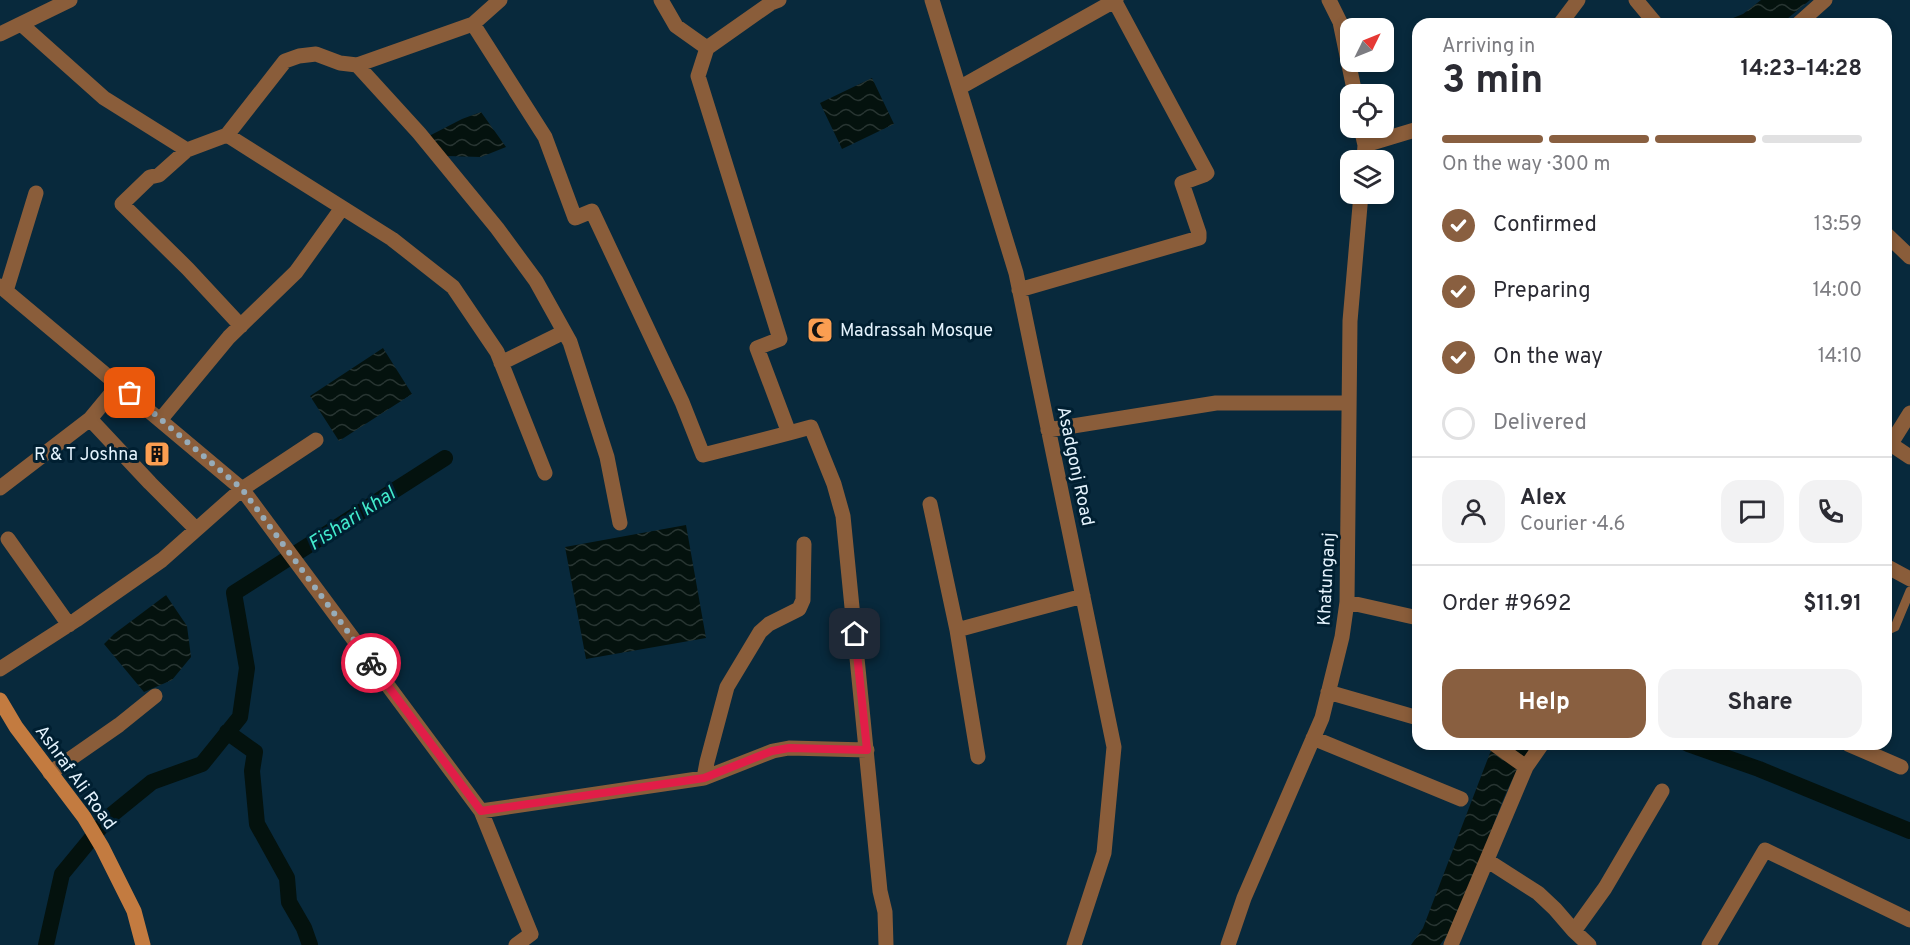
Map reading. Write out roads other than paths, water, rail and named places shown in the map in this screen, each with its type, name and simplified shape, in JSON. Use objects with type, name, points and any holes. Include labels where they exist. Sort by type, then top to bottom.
[{"type":"main road","name":"Ashraf Ali Road","points":[[0,700],[4,718],[84,817],[102,847],[135,911],[143,945]]},
{"type":"street","points":[[0,33],[67,0]]},
{"type":"street","points":[[241,326],[188,269],[122,204],[150,177],[159,175],[187,150],[227,135],[285,61],[316,54],[340,63],[357,65],[473,24],[500,0]]},
{"type":"street","points":[[661,0],[676,26],[706,48]]},
{"type":"street","points":[[779,0],[771,3],[706,48],[698,76],[780,339],[757,348],[789,433]]},
{"type":"street","name":"Asadgonj Road","points":[[932,0],[1016,273],[1114,747],[1104,853],[1074,945]]},
{"type":"street","points":[[959,88],[1115,0],[1207,173],[1182,183],[1199,238],[1019,290]]},
{"type":"street","points":[[1329,0],[1340,22],[1353,84]]},
{"type":"street","points":[[1564,18],[1578,0]]},
{"type":"street","points":[[1636,0],[1651,18]]},
{"type":"street","points":[[1805,18],[1825,0]]},
{"type":"street","points":[[21,24],[104,98],[187,150]]},
{"type":"street","points":[[473,24],[544,137],[575,218],[592,211],[682,402],[703,455],[811,427],[834,484],[843,516],[880,891],[885,912],[886,945]]},
{"type":"street","points":[[357,65],[419,133],[497,228],[536,281],[570,342],[607,457],[620,523]]},
{"type":"street","points":[[1365,145],[1412,131]]},
{"type":"street","points":[[227,135],[392,239],[453,287],[497,352],[545,473]]},
{"type":"street","points":[[1363,138],[1365,150]]},
{"type":"street","points":[[36,193],[3,288],[242,489],[481,811],[531,934],[516,945]]},
{"type":"street","name":"Khatunganj","points":[[1228,945],[1244,898],[1322,718],[1342,637],[1347,602],[1350,321],[1360,204]]},
{"type":"street","points":[[161,419],[229,337],[296,272],[342,208]]},
{"type":"street","points":[[1892,240],[1910,257]]},
{"type":"street","points":[[501,363],[564,332]]},
{"type":"street","points":[[0,488],[90,419],[119,384]]},
{"type":"street","points":[[1048,430],[1216,403],[1349,404]]},
{"type":"street","points":[[1892,438],[1910,413]]},
{"type":"street","points":[[90,419],[196,529]]},
{"type":"street","points":[[0,669],[69,625],[162,560],[242,489],[316,441]]},
{"type":"street","points":[[1892,446],[1910,457]]},
{"type":"street","points":[[930,504],[957,630],[978,757]]},
{"type":"street","points":[[8,539],[69,625]]},
{"type":"street","points":[[704,778],[727,687],[760,632],[769,624],[799,609],[803,600],[804,544]]},
{"type":"street","points":[[1892,569],[1910,579]]},
{"type":"street","points":[[957,630],[1083,596]]},
{"type":"street","points":[[1347,602],[1412,617]]},
{"type":"street","points":[[1328,692],[1412,716]]},
{"type":"street","points":[[50,773],[119,725],[155,696]]},
{"type":"street","points":[[1313,738],[1461,800]]},
{"type":"street","points":[[481,811],[704,778],[772,751],[789,748],[867,750]]},
{"type":"street","points":[[1502,750],[1526,767]]},
{"type":"street","points":[[1451,945],[1526,767],[1538,750]]},
{"type":"street","points":[[1862,750],[1901,767]]},
{"type":"street","points":[[1574,930],[1605,888],[1662,791]]},
{"type":"street","points":[[1709,945],[1765,850],[1910,920]]},
{"type":"street","points":[[1488,861],[1538,893],[1589,945]]},
{"type":"lane","points":[[1892,628],[1895,627],[1910,591]]},
{"type":"water","points":[[1761,0],[1810,0],[1788,18],[1733,18],[1743,14]]},
{"type":"water","points":[[872,78],[894,124],[842,149],[820,103]]},
{"type":"water","points":[[481,112],[506,147],[481,157],[447,156],[429,136],[462,119]]},
{"type":"water","points":[[383,348],[412,394],[339,441],[310,396]]},
{"type":"water","points":[[686,525],[706,638],[586,659],[565,547]]},
{"type":"water","points":[[166,595],[187,626],[191,657],[172,680],[144,692],[104,644]]},
{"type":"water","points":[[1492,750],[1529,750],[1520,764],[1500,808],[1466,901],[1454,925],[1440,945],[1411,945],[1423,928]]},
{"type":"waterway","name":"Fishari khal","points":[[46,945],[62,874],[109,817],[152,782],[202,764],[240,717],[247,668],[234,593],[445,458]]},
{"type":"waterway","points":[[227,732],[255,752],[252,771],[257,824],[287,878],[289,902],[304,928],[310,945]]},
{"type":"waterway","points":[[1705,750],[1759,769],[1910,831]]},
{"type":"place","name":"Madrassah Mosque","points":[[820,330]]},
{"type":"place","name":"R & T Joshna","points":[[157,454]]}]
